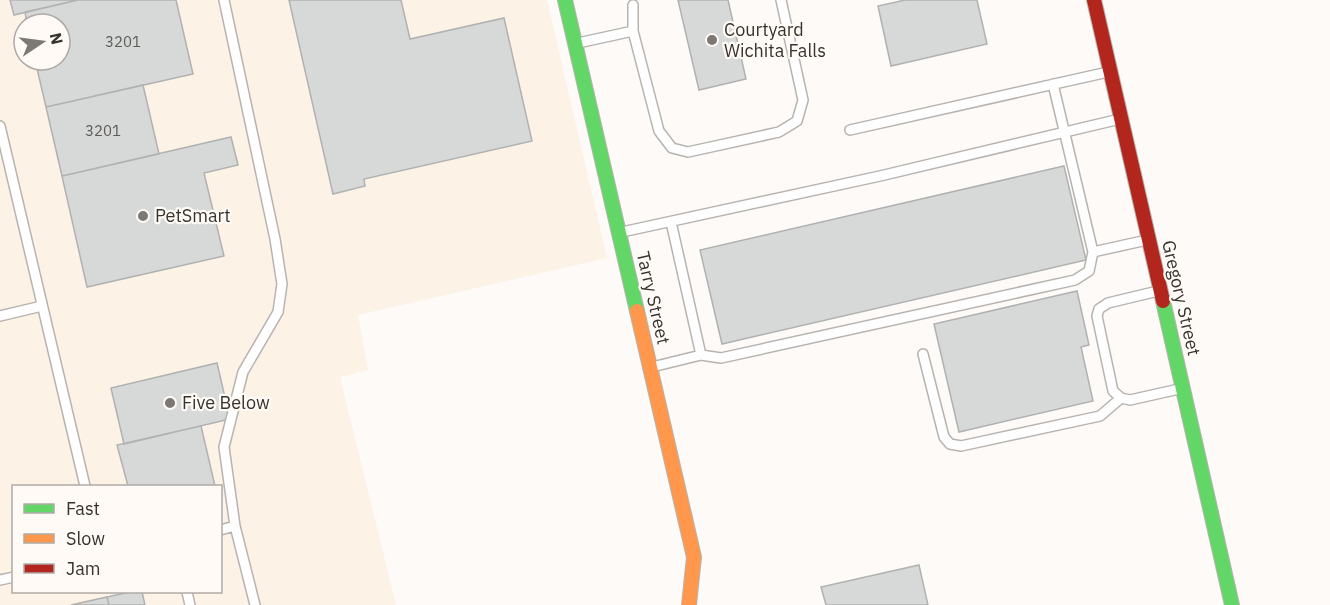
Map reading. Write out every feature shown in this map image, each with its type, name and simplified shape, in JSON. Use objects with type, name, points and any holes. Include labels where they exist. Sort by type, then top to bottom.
[{"type":"street","name":"Tarry Street","points":[[566,0],[694,557],[688,605]]},
{"type":"street","name":"Gregory Street","points":[[1094,0],[1232,605]]},
{"type":"lane","points":[[224,0],[275,239],[282,284],[278,312],[243,372],[224,447],[235,526],[255,605]]},
{"type":"lane","points":[[633,5],[633,31],[659,131],[672,148],[688,152],[780,132],[797,121],[803,100],[781,0]]},
{"type":"lane","points":[[576,43],[633,31]]},
{"type":"lane","points":[[850,130],[1111,71]]},
{"type":"lane","points":[[650,367],[701,355],[721,358],[1075,280],[1089,271],[1093,252],[1053,84]]},
{"type":"lane","points":[[619,233],[880,176],[1121,118]]},
{"type":"lane","points":[[0,126],[85,485]]},
{"type":"lane","points":[[671,222],[701,355]]},
{"type":"lane","points":[[1093,252],[1149,240]]},
{"type":"lane","points":[[1160,290],[1108,303],[1099,309],[1097,316],[1113,391],[1121,398],[1130,400],[1183,388]]},
{"type":"lane","points":[[0,316],[42,306]]},
{"type":"lane","points":[[923,354],[944,437],[950,444],[962,446],[1100,416],[1121,398]]},
{"type":"lane","points":[[222,529],[235,526]]},
{"type":"shaded area","points":[[0,0],[547,0],[607,258],[358,315],[368,370],[340,377],[396,605],[0,605]]},
{"type":"building","points":[[10,0],[78,0],[27,12],[13,12]]},
{"type":"building","points":[[78,0],[176,0],[193,74],[46,107],[38,72],[72,72],[72,12],[25,12]]},
{"type":"building","points":[[289,0],[401,0],[410,39],[504,18],[532,141],[364,179],[365,186],[333,194]]},
{"type":"building","name":"Courtyard Wichita Falls","points":[[678,0],[728,0],[746,79],[699,90]]},
{"type":"building","points":[[905,0],[977,0],[987,44],[891,66],[878,6]]},
{"type":"building","points":[[143,85],[159,154],[62,176],[46,107]]},
{"type":"building","name":"PetSmart","points":[[231,137],[238,165],[204,173],[224,256],[87,287],[62,176]]},
{"type":"building","points":[[1064,166],[1086,260],[722,344],[700,250]]},
{"type":"building","points":[[1077,291],[1089,345],[1081,347],[1093,401],[959,432],[934,324]]},
{"type":"building","name":"Five Below","points":[[217,363],[230,419],[124,444],[111,388]]},
{"type":"building","points":[[201,426],[215,485],[128,485],[117,445]]},
{"type":"building","points":[[919,565],[928,605],[826,605],[821,587]]},
{"type":"building","points":[[125,593],[142,593],[145,605],[109,605],[107,597]]},
{"type":"building","points":[[107,597],[109,605],[71,605]]},
{"type":"traffic: fast","points":[[565,0],[637,311]]},
{"type":"traffic: fast","points":[[1163,301],[1232,605]]},
{"type":"traffic: slow","points":[[637,311],[694,557],[689,605]]},
{"type":"traffic: jam","points":[[1094,0],[1163,301]]},
{"type":"place","name":"Courtyard Wichita Falls","points":[[712,40]]},
{"type":"place","name":"PetSmart","points":[[143,216]]},
{"type":"place","name":"Five Below","points":[[170,403]]}]
